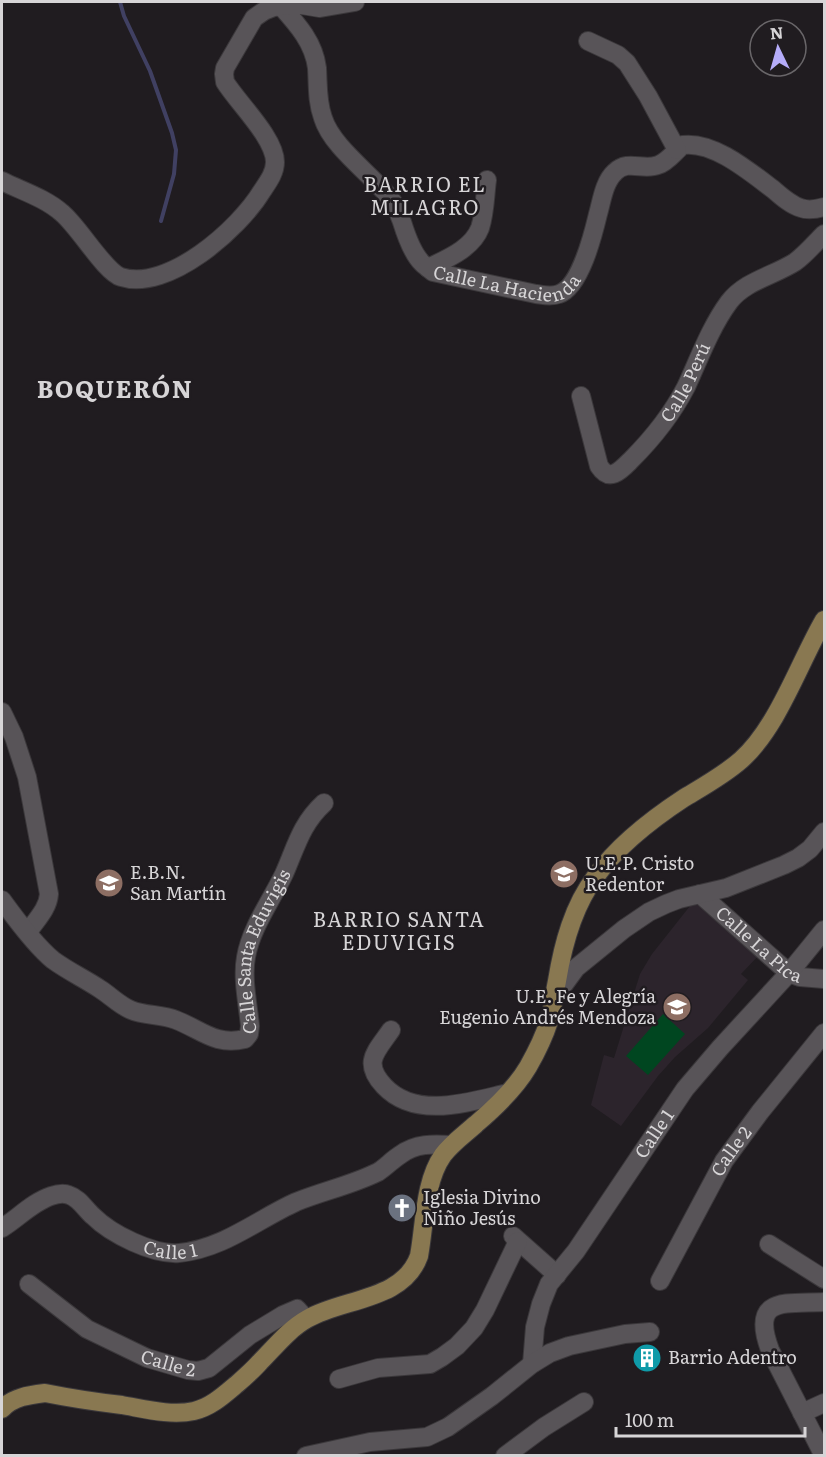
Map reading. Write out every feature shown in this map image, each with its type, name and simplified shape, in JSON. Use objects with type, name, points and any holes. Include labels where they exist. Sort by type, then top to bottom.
[{"type":"main road","points":[[2,1409],[15,1399],[45,1393],[157,1411],[194,1411],[222,1397],[258,1365],[289,1332],[306,1319],[325,1310],[377,1294],[407,1276],[416,1265],[419,1256],[429,1189],[442,1156],[500,1103],[527,1068],[540,1044],[549,1022],[564,943],[578,904],[595,876],[636,833],[709,784],[748,753],[779,708],[815,635],[825,620]]},
{"type":"street","points":[[2,181],[44,201],[61,212],[73,223],[116,275],[126,278],[149,278],[198,257],[228,232],[246,213],[263,190],[275,165],[272,147],[225,82],[225,68],[254,18],[271,6],[302,5],[320,8],[355,2]]},
{"type":"street","name":"Calle La Hacienda","points":[[271,6],[302,31],[313,50],[320,104],[329,131],[391,199],[398,210],[414,251],[421,262],[433,272],[536,294],[552,296],[561,294],[575,279],[581,267],[595,229],[607,184],[615,172],[624,166],[658,166],[683,145],[689,144],[712,149],[733,161],[790,203],[802,209],[813,210],[825,207]]},
{"type":"street","points":[[588,41],[618,55],[627,63],[677,150]]},
{"type":"street","points":[[428,268],[455,254],[477,235],[481,225],[487,180]]},
{"type":"street","name":"Calle Perú","points":[[581,396],[598,466],[609,474],[618,473],[645,446],[668,416],[729,303],[740,291],[797,261],[825,234]]},
{"type":"street","points":[[2,712],[14,737],[27,777],[49,902],[28,932],[2,900]]},
{"type":"street","name":"Calle Santa Eduvigis","points":[[28,932],[52,958],[122,1006],[134,1011],[173,1018],[213,1038],[233,1042],[245,1039],[249,1034],[250,1026],[245,973],[250,943],[298,839],[313,813],[324,803]]},
{"type":"street","points":[[554,998],[576,968],[649,912],[666,904],[726,888],[798,858],[810,849],[825,832]]},
{"type":"street","name":"Calle La Pica","points":[[700,894],[789,973],[800,977],[825,979]]},
{"type":"street","name":"Calle 1","points":[[532,1364],[535,1327],[549,1284],[576,1251],[685,1089],[825,930]]},
{"type":"street","points":[[391,1030],[373,1056],[372,1063],[381,1083],[397,1097],[425,1106],[438,1106],[508,1093]]},
{"type":"street","name":"Calle 2","points":[[660,1281],[724,1161],[760,1112],[825,1034]]},
{"type":"street","name":"Calle 1","points":[[2,1228],[38,1202],[51,1196],[71,1195],[94,1217],[131,1241],[158,1250],[177,1253],[189,1251],[242,1232],[294,1203],[378,1171],[413,1147],[452,1145]]},
{"type":"street","points":[[339,1379],[378,1368],[430,1364],[457,1346],[474,1328],[485,1310],[516,1238],[557,1275]]},
{"type":"street","points":[[769,1244],[825,1280]]},
{"type":"street","name":"Calle 2","points":[[29,1284],[87,1329],[147,1358],[188,1370],[198,1371],[209,1368],[250,1335],[283,1315],[297,1309],[306,1319]]},
{"type":"street","points":[[824,1455],[770,1350],[763,1326],[766,1313],[782,1304],[825,1302]]},
{"type":"street","points":[[306,1455],[370,1442],[427,1437],[448,1427],[550,1353],[569,1346],[625,1334],[650,1332]]},
{"type":"street","points":[[505,1455],[584,1402]]},
{"type":"street","points":[[802,1413],[825,1403]]},
{"type":"shaded area","name":"U.E. Fe y Alegría Eugenio Andrés Mendoza","points":[[698,899],[759,955],[741,974],[748,980],[708,1028],[675,1057],[658,1076],[621,1126],[591,1105],[604,1055],[614,1058],[640,974],[652,954]]},
{"type":"green space","points":[[663,1014],[685,1034],[648,1075],[626,1056]]},
{"type":"waterway","points":[[120,2],[124,16],[150,71],[176,150],[174,174],[161,221]]},
{"type":"place","name":"U.E.P. Cristo Redentor","points":[[564,874]]},
{"type":"place","name":"E.B.N. San Martín","points":[[109,883]]},
{"type":"place","name":"U.E. Fe y Alegría Eugenio Andrés Mendoza","points":[[677,1007]]},
{"type":"place","name":"Iglesia Divino Niño Jesús","points":[[402,1208]]},
{"type":"place","name":"Barrio Adentro","points":[[647,1358]]},
{"type":"district","name":"BARRIO EL MILAGRO","points":[[425,196]]},
{"type":"district","name":"BOQUERÓN","points":[[115,390]]},
{"type":"district","name":"BARRIO SANTA EDUVIGIS","points":[[399,932]]}]
